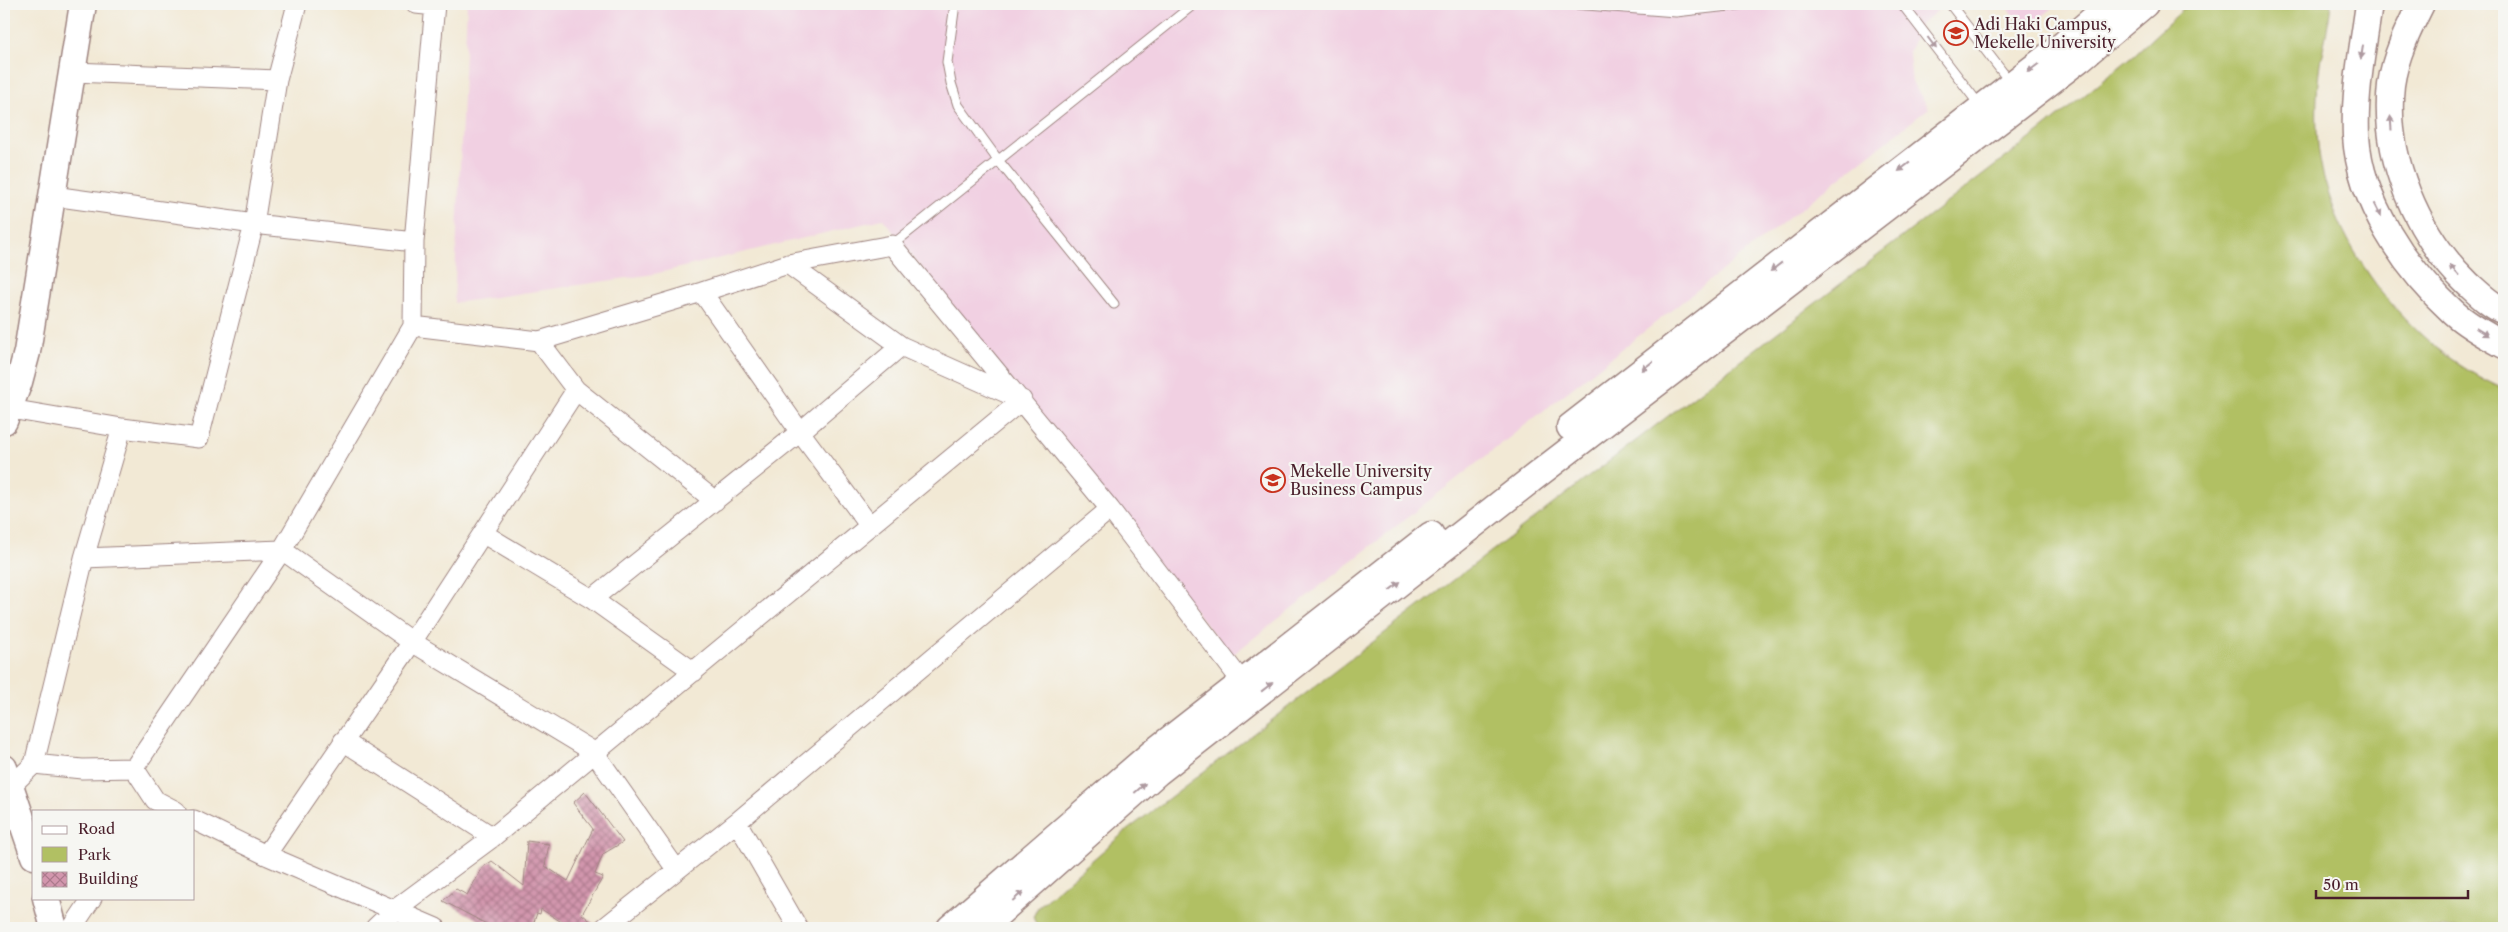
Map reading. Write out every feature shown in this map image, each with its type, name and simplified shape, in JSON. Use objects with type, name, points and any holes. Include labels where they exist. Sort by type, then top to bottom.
[{"type":"main road","points":[[7,415],[27,352],[83,4]]},
{"type":"main road","points":[[950,928],[1116,784],[1242,682],[2064,44],[2111,4]]},
{"type":"main road","points":[[982,928],[1158,772],[1537,475],[2081,58],[2145,4]]},
{"type":"main road","points":[[2369,4],[2357,84],[2355,111],[2359,162],[2367,186],[2390,233],[2428,286],[2454,313],[2504,345]]},
{"type":"main road","points":[[2421,4],[2402,43],[2391,85],[2390,110],[2397,159],[2417,215],[2452,269],[2476,292],[2504,311]]},
{"type":"main road","points":[[7,777],[32,850]]},
{"type":"main road","points":[[47,900],[54,928]]},
{"type":"street","points":[[7,415],[200,438],[254,224],[278,80],[298,4]]},
{"type":"street","points":[[134,768],[282,550],[413,326],[414,242],[429,4]]},
{"type":"street","points":[[73,72],[278,80]]},
{"type":"street","points":[[53,196],[254,224],[414,242]]},
{"type":"street","points":[[413,326],[539,341],[788,264],[892,245],[1022,400],[1110,509],[1242,682]]},
{"type":"street","points":[[788,264],[901,346],[1022,400]]},
{"type":"street","points":[[702,292],[800,432],[870,526]]},
{"type":"street","points":[[539,341],[576,390],[715,501]]},
{"type":"street","points":[[592,599],[800,432],[901,346]]},
{"type":"street","points":[[266,854],[412,642],[576,390]]},
{"type":"street","points":[[375,928],[394,911],[493,837],[1022,400]]},
{"type":"street","points":[[34,764],[84,558],[122,428]]},
{"type":"street","points":[[604,928],[737,822],[1110,509]]},
{"type":"street","points":[[484,534],[592,599],[694,672]]},
{"type":"street","points":[[84,558],[282,550],[412,642],[594,752],[676,869]]},
{"type":"street","points":[[343,741],[493,837]]},
{"type":"street","points":[[7,777],[34,764],[82,769],[134,768]]},
{"type":"street","points":[[134,768],[151,806],[171,810]]},
{"type":"street","points":[[195,820],[266,854],[436,928]]},
{"type":"street","points":[[737,822],[798,928]]},
{"type":"street","points":[[72,928],[91,900]]},
{"type":"lane","points":[[955,4],[947,62],[950,83],[958,106],[998,160],[1114,304]]},
{"type":"lane","points":[[892,245],[1194,4]]},
{"type":"lane","points":[[1574,4],[1676,12],[1746,4]]},
{"type":"lane","points":[[1902,4],[1981,107]]},
{"type":"lane","points":[[1950,4],[2012,84]]},
{"type":"shaded area","name":"Mekelle University Business Campus","points":[[467,4],[1946,4],[1921,24],[1909,52],[1912,82],[1929,108],[1231,656],[883,219],[654,274],[454,303]]},
{"type":"shaded area","points":[[1996,4],[2058,4],[2025,30],[2009,9]]},
{"type":"green space","points":[[2189,4],[2331,4],[2317,89],[2317,131],[2322,171],[2335,210],[2353,249],[2376,285],[2404,318],[2435,347],[2469,371],[2504,389],[2504,928],[1038,928],[1033,917],[1038,907],[1126,831],[2043,129],[2134,55]]},
{"type":"building","points":[[585,792],[623,842],[603,854],[595,874],[603,877],[582,914],[594,924],[593,928],[571,928],[541,909],[540,914],[537,913],[532,928],[494,928],[443,901],[456,889],[467,895],[483,867],[492,861],[524,886],[527,841],[549,844],[545,866],[568,881],[593,829],[573,803]]},
{"type":"place","name":"Adi Haki Campus, Mekelle University","points":[[1956,33]]},
{"type":"place","name":"Mekelle University Business Campus","points":[[1273,480]]}]
